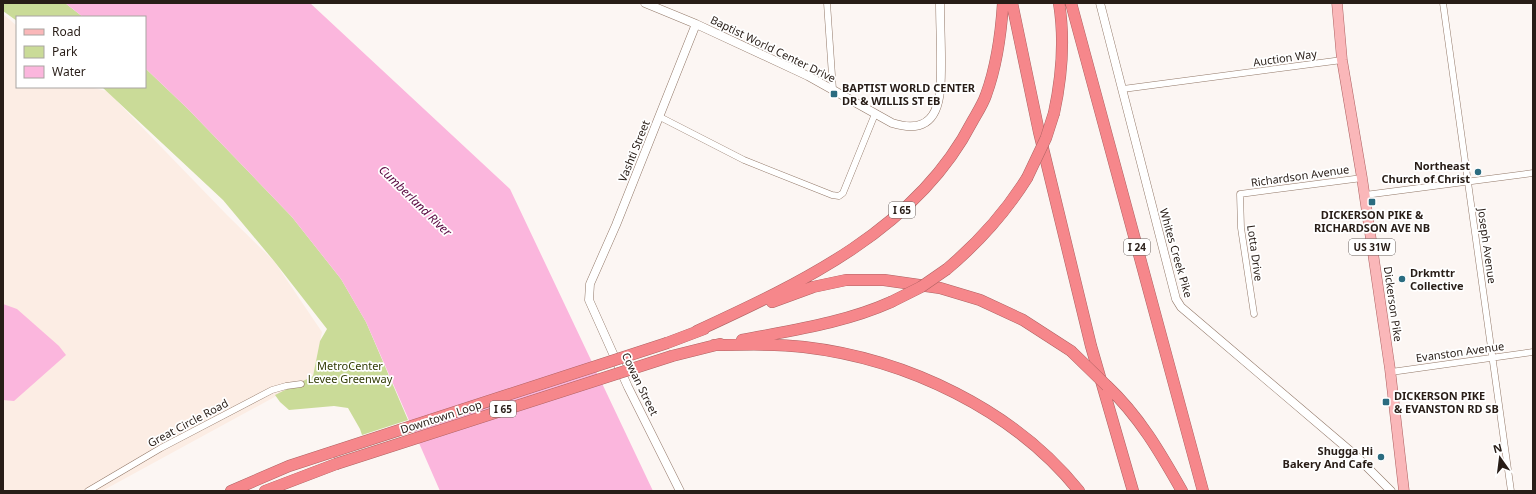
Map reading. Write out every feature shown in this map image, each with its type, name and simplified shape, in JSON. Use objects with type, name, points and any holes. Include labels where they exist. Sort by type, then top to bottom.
[{"type":"highway","name":"I 65","points":[[698,331],[768,298],[814,274],[889,222],[919,194],[945,166],[966,134],[986,97],[996,62],[1003,3]]},
{"type":"highway","points":[[1012,3],[1039,132],[1091,346],[1133,491]]},
{"type":"highway","name":"I 65","points":[[714,345],[827,323],[866,313],[920,287],[946,269],[972,248],[1012,201],[1027,178],[1046,138],[1054,113],[1060,83],[1063,56],[1062,18],[1059,3]]},
{"type":"highway","name":"I 24","points":[[1071,3],[1203,491]]},
{"type":"highway","points":[[698,331],[813,287],[846,280],[884,280],[940,288],[980,300],[1023,320],[1071,351],[1124,401],[1154,441],[1182,491]]},
{"type":"highway","name":"Downtown Loop","points":[[231,491],[289,466],[667,343],[698,331]]},
{"type":"highway","points":[[714,345],[764,344],[803,346],[845,353],[897,368],[935,384],[977,406],[1013,429],[1046,455],[1079,491]]},
{"type":"highway","name":"Downtown Loop","points":[[265,491],[336,464],[672,356],[714,345]]},
{"type":"main road","name":"Dickerson Pike","points":[[1337,3],[1342,60],[1365,196],[1391,372],[1404,491]]},
{"type":"street","name":"Baptist World Center Drive","points":[[645,3],[696,24],[808,76],[892,124],[906,128],[918,126],[931,118],[940,102],[940,3]]},
{"type":"street","points":[[827,3],[833,90]]},
{"type":"street","name":"Whites Creek Pike","points":[[1100,3],[1176,299],[1181,307],[1354,454],[1391,491]]},
{"type":"street","name":"Joseph Avenue","points":[[1444,3],[1467,182],[1511,491]]},
{"type":"street","name":"Vashti Street","points":[[590,284],[660,117],[696,24]]},
{"type":"street","name":"Auction Way","points":[[1123,89],[1342,60]]},
{"type":"street","points":[[660,117],[744,160],[832,195],[839,196],[843,193],[875,114]]},
{"type":"street","points":[[1365,196],[1533,173]]},
{"type":"street","name":"Richardson Avenue","points":[[1240,194],[1362,178]]},
{"type":"street","name":"Lotta Drive","points":[[1240,194],[1241,228],[1254,314]]},
{"type":"street","name":"Cowan Street","points":[[590,284],[589,300],[628,387],[680,491]]},
{"type":"street","name":"Evanston Avenue","points":[[1391,372],[1533,352]]},
{"type":"street","name":"Great Circle Road","points":[[88,491],[161,448],[272,390],[301,384]]},
{"type":"shaded area","points":[[3,14],[16,25],[16,88],[94,88],[107,91],[227,215],[274,261],[322,332],[313,376],[102,491],[3,491]]},
{"type":"green space","points":[[3,3],[65,3],[82,16],[16,16],[16,20],[3,11]]},
{"type":"green space","name":"MetroCenter Levee Greenway","points":[[146,69],[188,109],[292,217],[341,279],[366,322],[408,420],[362,435],[348,408],[334,406],[289,410],[280,402],[275,395],[313,376],[320,341],[327,329],[274,261],[223,200],[103,88],[146,88]]},
{"type":"water","name":"Cumberland River","points":[[65,3],[310,3],[510,189],[653,491],[440,491],[366,322],[341,279],[292,217],[188,109],[146,69],[146,16],[82,16]]},
{"type":"water","points":[[3,304],[17,309],[59,346],[66,355],[14,401],[3,400]]},
{"type":"place","name":"BAPTIST WORLD CENTER DR & WILLIS ST EB","points":[[834,94]]},
{"type":"place","name":"Northeast Church of Christ","points":[[1478,172]]},
{"type":"place","name":"DICKERSON PIKE & RICHARDSON AVE NB","points":[[1372,202]]},
{"type":"place","name":"Drkmttr Collective","points":[[1402,279]]},
{"type":"place","name":"DICKERSON PIKE & EVANSTON RD SB","points":[[1386,402]]},
{"type":"place","name":"Shugga Hi Bakery And Cafe","points":[[1381,457]]}]
